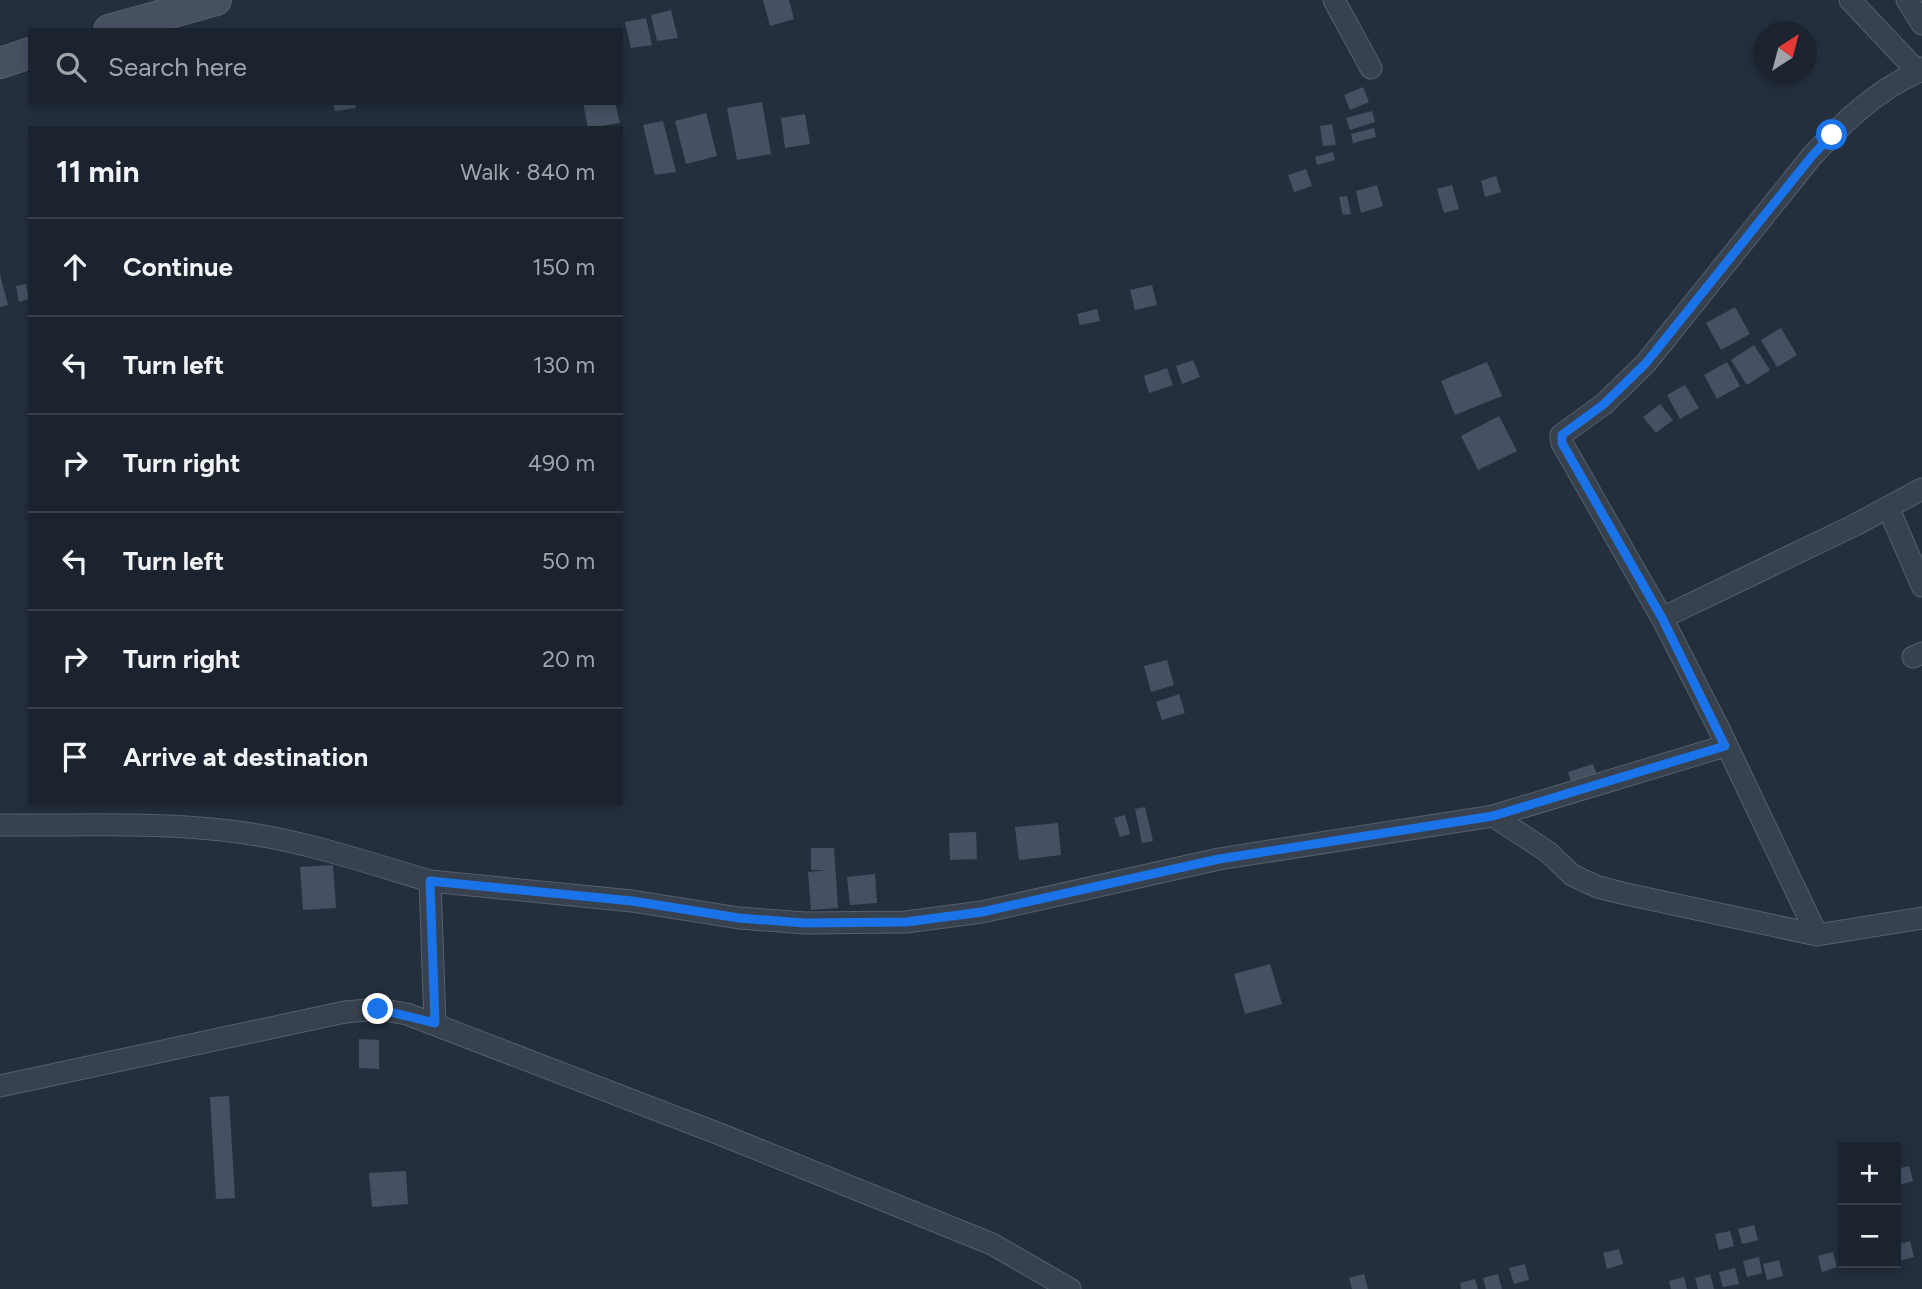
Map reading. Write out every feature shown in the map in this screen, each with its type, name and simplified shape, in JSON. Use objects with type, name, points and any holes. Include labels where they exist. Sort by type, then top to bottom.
[{"type":"street","points":[[116,28],[216,0]]},
{"type":"street","points":[[1334,0],[1371,68]]},
{"type":"street","points":[[1817,935],[1662,618],[1562,443],[1562,435],[1604,404],[1646,363],[1812,156],[1832,135],[1876,95],[1920,70],[1850,0]]},
{"type":"street","points":[[1908,0],[1922,24]]},
{"type":"street","points":[[0,63],[28,54]]},
{"type":"street","points":[[1662,618],[1922,489]]},
{"type":"street","points":[[1888,507],[1922,586]]},
{"type":"street","points":[[0,825],[154,826],[244,832],[430,881],[632,901],[739,918],[805,923],[906,922],[982,912],[1219,859],[1493,816],[1725,746]]},
{"type":"street","points":[[1493,816],[1548,852],[1572,875],[1598,887],[1817,935],[1922,918]]},
{"type":"street","points":[[430,881],[435,1023]]},
{"type":"street","points":[[0,1086],[345,1012],[378,1009],[435,1023],[992,1244],[1070,1289]]},
{"type":"building","points":[[763,0],[789,0],[794,19],[770,26]]},
{"type":"building","points":[[671,10],[678,38],[657,41],[651,15]]},
{"type":"building","points":[[646,18],[652,45],[631,48],[625,22]]},
{"type":"building","points":[[1363,87],[1369,102],[1350,110],[1344,95]]},
{"type":"building","points":[[762,102],[771,154],[737,160],[727,108]]},
{"type":"building","points":[[334,105],[355,105],[356,108],[335,111]]},
{"type":"building","points":[[583,105],[616,105],[620,123],[588,126]]},
{"type":"building","points":[[1372,111],[1375,122],[1350,130],[1346,118]]},
{"type":"building","points":[[706,113],[717,156],[686,164],[675,121]]},
{"type":"building","points":[[805,114],[810,144],[785,148],[781,118]]},
{"type":"building","points":[[663,121],[676,172],[655,175],[643,125]]},
{"type":"building","points":[[1332,124],[1336,145],[1323,146],[1320,126]]},
{"type":"building","points":[[1374,128],[1376,137],[1353,143],[1351,134]]},
{"type":"building","points":[[1333,152],[1335,160],[1317,165],[1315,157]]},
{"type":"building","points":[[1306,169],[1312,186],[1294,192],[1288,175]]},
{"type":"building","points":[[1496,176],[1501,192],[1485,197],[1481,181]]},
{"type":"building","points":[[1377,185],[1383,206],[1361,213],[1356,191]]},
{"type":"building","points":[[1452,185],[1459,209],[1444,213],[1437,189]]},
{"type":"building","points":[[1347,196],[1351,214],[1343,215],[1339,197]]},
{"type":"building","points":[[0,275],[8,305],[0,307]]},
{"type":"building","points":[[26,284],[28,299],[19,302],[16,286]]},
{"type":"building","points":[[1152,285],[1157,305],[1135,310],[1130,290]]},
{"type":"building","points":[[1735,307],[1750,334],[1721,350],[1706,323]]},
{"type":"building","points":[[1097,309],[1100,321],[1080,325],[1077,314]]},
{"type":"building","points":[[1781,328],[1797,355],[1777,367],[1761,340]]},
{"type":"building","points":[[1754,345],[1770,370],[1747,385],[1731,360]]},
{"type":"building","points":[[1193,360],[1200,377],[1182,384],[1176,366]]},
{"type":"building","points":[[1487,362],[1502,396],[1455,415],[1441,381]]},
{"type":"building","points":[[1727,362],[1740,386],[1717,399],[1704,375]]},
{"type":"building","points":[[1167,368],[1173,385],[1149,393],[1144,376]]},
{"type":"building","points":[[1685,385],[1699,408],[1680,419],[1667,395]]},
{"type":"building","points":[[1660,404],[1673,420],[1656,433],[1643,417]]},
{"type":"building","points":[[1499,416],[1517,451],[1478,470],[1461,436]]},
{"type":"building","points":[[1167,660],[1174,685],[1151,692],[1144,666]]},
{"type":"building","points":[[1179,694],[1185,713],[1162,720],[1156,702]]},
{"type":"building","points":[[1593,764],[1597,776],[1572,784],[1568,772]]},
{"type":"building","points":[[1145,807],[1153,841],[1142,843],[1135,809]]},
{"type":"building","points":[[1125,815],[1130,834],[1120,837],[1114,818]]},
{"type":"building","points":[[1058,823],[1061,855],[1019,860],[1015,827]]},
{"type":"building","points":[[976,832],[977,859],[950,860],[949,833]]},
{"type":"building","points":[[811,848],[834,848],[838,908],[811,910],[808,872],[827,870],[811,870]]},
{"type":"building","points":[[333,865],[336,908],[303,910],[300,867]]},
{"type":"building","points":[[875,874],[877,903],[850,905],[847,877]]},
{"type":"building","points":[[1270,964],[1282,1004],[1245,1014],[1234,974]]},
{"type":"building","points":[[359,1039],[379,1040],[379,1069],[359,1068]]},
{"type":"building","points":[[229,1096],[235,1198],[216,1199],[210,1097]]},
{"type":"building","points":[[1909,1166],[1913,1181],[1901,1184],[1901,1168]]},
{"type":"building","points":[[406,1171],[408,1204],[372,1207],[369,1173]]},
{"type":"building","points":[[1754,1225],[1758,1240],[1742,1244],[1738,1229]]},
{"type":"building","points":[[1730,1231],[1734,1246],[1719,1250],[1715,1234]]},
{"type":"building","points":[[1910,1241],[1914,1257],[1901,1260],[1901,1244]]},
{"type":"building","points":[[1619,1249],[1623,1264],[1607,1269],[1603,1253]]},
{"type":"building","points":[[1833,1252],[1837,1267],[1822,1272],[1818,1256]]},
{"type":"building","points":[[1759,1257],[1762,1273],[1747,1277],[1743,1261]]},
{"type":"building","points":[[1779,1260],[1783,1276],[1767,1280],[1763,1264]]},
{"type":"building","points":[[1525,1264],[1529,1280],[1514,1284],[1509,1268]]},
{"type":"building","points":[[1735,1268],[1739,1284],[1723,1287],[1719,1272]]},
{"type":"building","points":[[1364,1274],[1368,1289],[1352,1289],[1349,1278]]},
{"type":"building","points":[[1498,1274],[1502,1289],[1486,1289],[1483,1278]]},
{"type":"building","points":[[1710,1274],[1714,1289],[1698,1289],[1695,1278]]},
{"type":"building","points":[[1684,1277],[1687,1289],[1671,1289],[1669,1281]]},
{"type":"building","points":[[1475,1279],[1478,1289],[1461,1289],[1460,1283]]},
{"type":"route","points":[[378,1009],[435,1023],[430,881],[632,901],[739,918],[805,923],[906,922],[982,912],[1219,859],[1493,816],[1725,746],[1719,729],[1662,618],[1561,439],[1568,428],[1604,404],[1646,363],[1812,156],[1832,135]]}]
